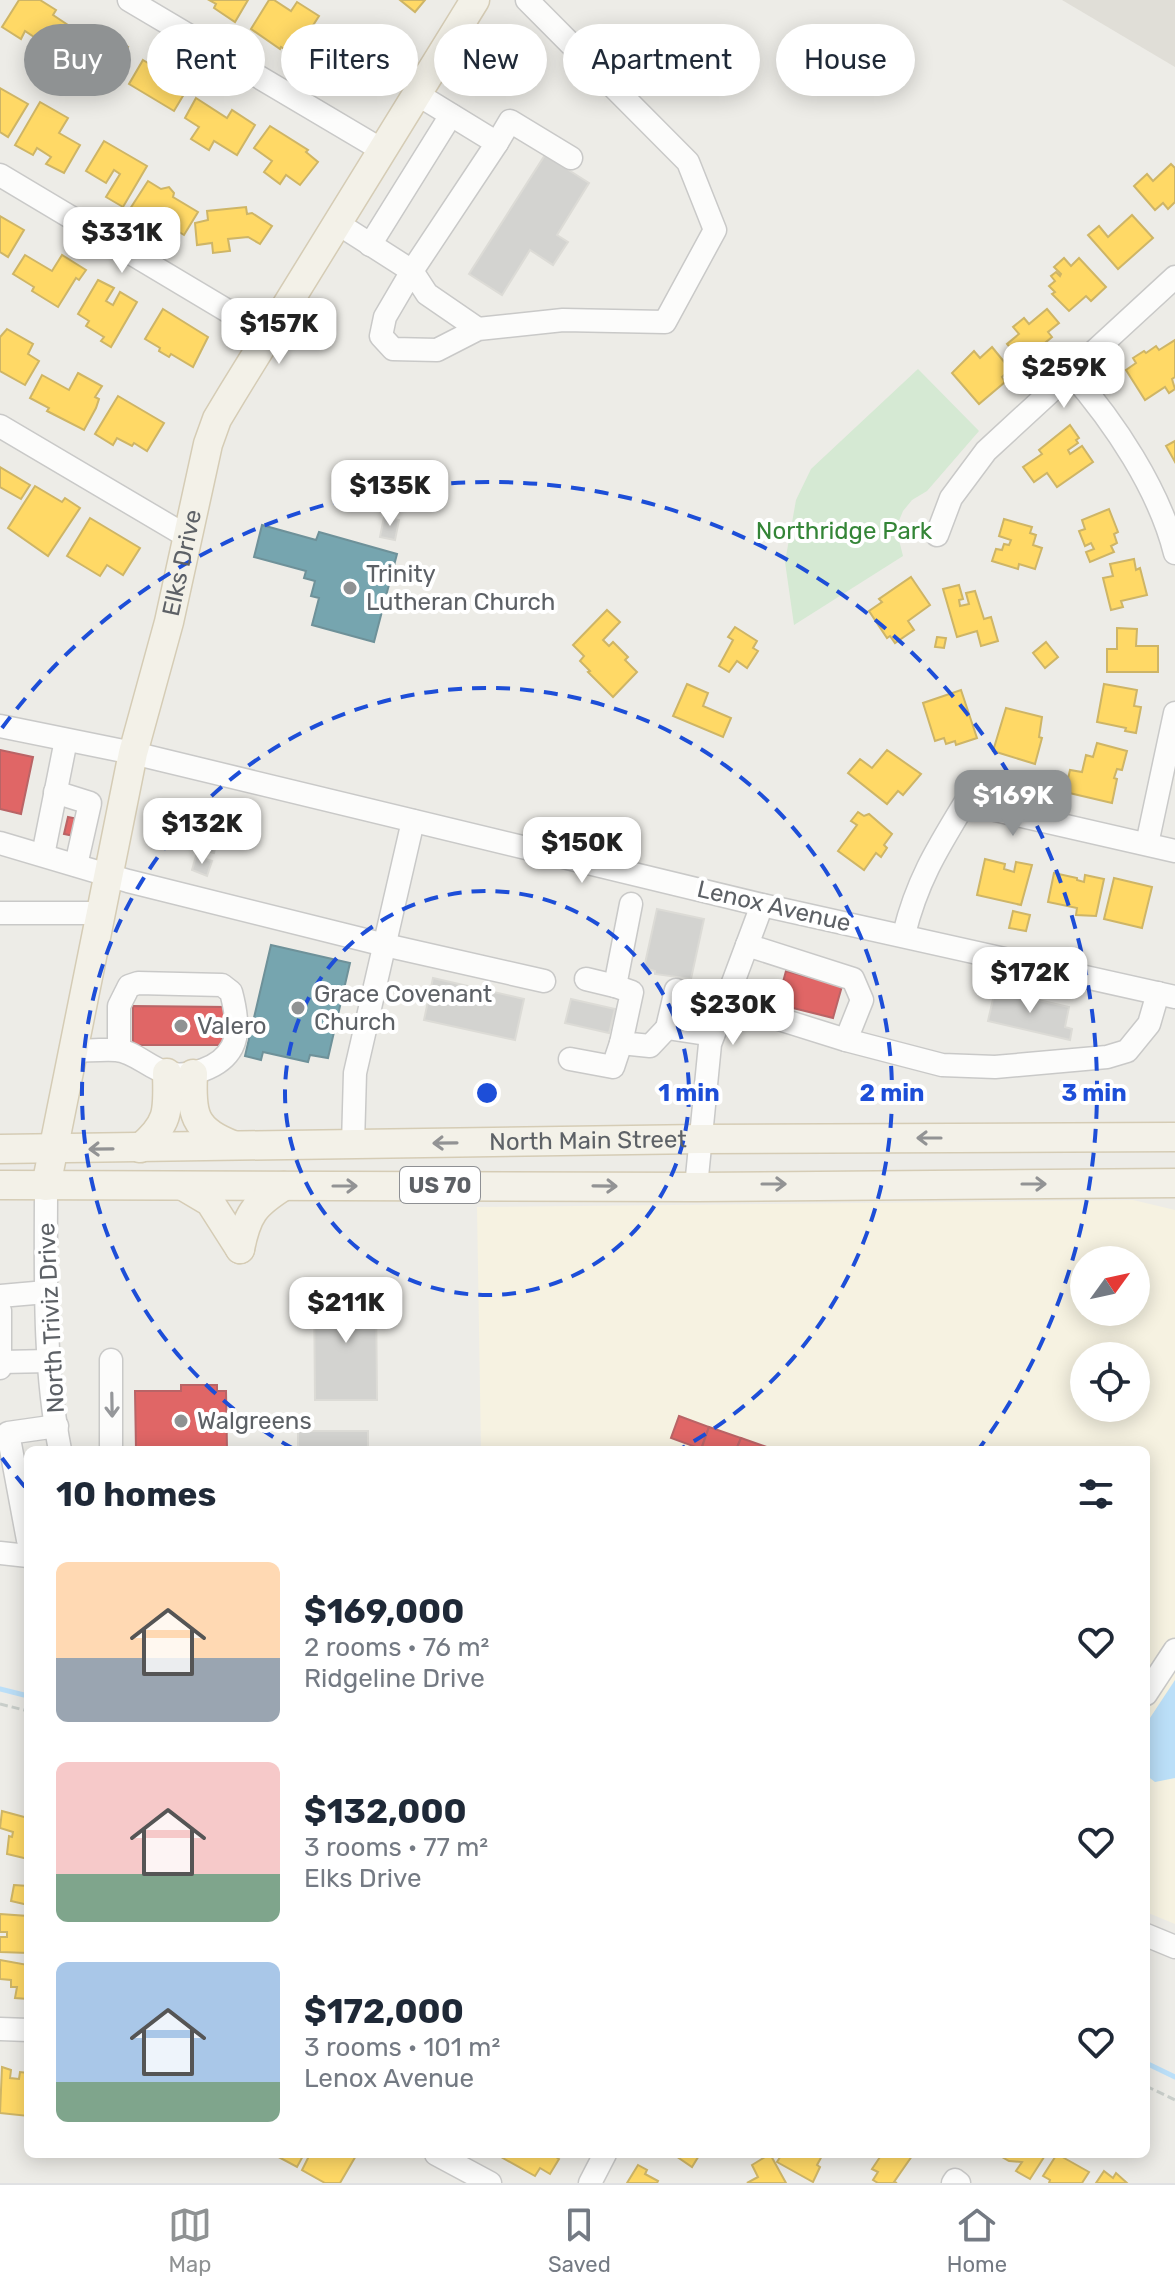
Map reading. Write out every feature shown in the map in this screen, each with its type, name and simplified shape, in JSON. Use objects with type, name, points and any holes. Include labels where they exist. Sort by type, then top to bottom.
[{"type":"main road","name":"Elks Drive","points":[[418,92],[475,0]]},
{"type":"main road","name":"Elks Drive","points":[[46,1186],[133,753],[169,622],[208,444],[217,419],[416,96]]},
{"type":"main road","points":[[180,1073],[195,1117],[205,1130],[217,1139],[238,1146]]},
{"type":"main road","points":[[140,1148],[163,1124],[168,1101],[180,1073]]},
{"type":"main road","name":"North Main Street","points":[[0,1149],[702,1139],[1175,1137]]},
{"type":"main road","name":"North Main Street","points":[[0,1185],[696,1187],[1175,1183]]},
{"type":"main road","points":[[183,1186],[210,1202],[240,1249],[245,1223],[258,1202],[284,1186]]},
{"type":"street","points":[[129,0],[382,150]]},
{"type":"street","points":[[527,0],[688,162],[715,230],[665,322],[563,320],[478,329],[437,350],[393,349],[381,336],[385,317],[510,121],[571,158]]},
{"type":"street","points":[[418,95],[497,143]]},
{"type":"street","points":[[370,245],[451,115]]},
{"type":"street","points":[[0,175],[268,335]]},
{"type":"street","points":[[337,223],[412,271],[427,294],[478,329]]},
{"type":"street","points":[[937,535],[951,498],[986,451],[1175,277]]},
{"type":"street","points":[[1071,373],[1141,469],[1175,553]]},
{"type":"street","points":[[0,426],[188,537]]},
{"type":"street","points":[[1147,844],[1175,713]]},
{"type":"street","name":"Lenox Avenue","points":[[0,726],[133,753],[762,905],[904,934],[1166,995]]},
{"type":"street","points":[[43,855],[66,740]]},
{"type":"street","points":[[55,792],[90,803],[76,865]]},
{"type":"street","points":[[904,934],[912,900],[926,867],[965,803],[1175,851]]},
{"type":"street","points":[[353,1144],[355,1073],[413,821]]},
{"type":"street","points":[[0,843],[108,876],[544,981]]},
{"type":"street","points":[[615,986],[631,904]]},
{"type":"street","points":[[696,1187],[710,1044],[762,905]]},
{"type":"street","points":[[0,913],[100,913]]},
{"type":"street","points":[[747,945],[853,979],[862,1000],[846,1040]]},
{"type":"street","points":[[570,1059],[613,1067],[632,992],[586,979]]},
{"type":"street","points":[[72,1051],[119,1050],[180,1073],[211,1066],[232,1047],[235,1036],[235,1005],[231,992],[222,985],[138,983],[129,986],[119,1006],[119,1050]]},
{"type":"street","points":[[621,1043],[650,1046],[667,1028],[676,990]]},
{"type":"street","points":[[725,1002],[846,1040],[942,1065],[995,1067],[1107,1057],[1127,1051],[1149,1024],[1166,995]]},
{"type":"street","points":[[667,1028],[713,1035]]},
{"type":"street","name":"North Triviz Drive","points":[[46,1186],[46,1292],[60,1446]]},
{"type":"street","points":[[0,1296],[46,1292]]},
{"type":"street","points":[[0,1311],[0,1368]]},
{"type":"street","points":[[111,1360],[113,1446]]},
{"type":"street","points":[[1,1362],[50,1361]]},
{"type":"street","points":[[24,1522],[4,1433],[57,1426]]},
{"type":"street","points":[[0,1553],[24,1556]]},
{"type":"street","points":[[1150,1688],[1175,1650]]},
{"type":"street","points":[[1150,1937],[1175,1947]]},
{"type":"street","points":[[0,2029],[24,2030]]},
{"type":"street","points":[[443,2158],[490,2183]]},
{"type":"street","points":[[590,2183],[603,2158]]},
{"type":"path","points":[[0,1704],[24,1710]]},
{"type":"path","points":[[1150,2088],[1175,2100]]},
{"type":"shaded area","points":[[1062,0],[1175,0],[1175,67]]},
{"type":"shaded area","points":[[1133,1200],[1175,1210],[1175,1924],[1150,1914],[1150,1446],[481,1446],[477,1207]]},
{"type":"green space","name":"Northridge Park","points":[[918,369],[979,431],[927,491],[912,500],[903,511],[896,528],[903,556],[794,625],[785,562],[796,500],[811,469]]},
{"type":"water","points":[[1175,1680],[1175,1778],[1155,1782],[1150,1778],[1150,1718]]},
{"type":"building: Homes","points":[[19,0],[40,0],[56,10],[53,15],[66,24],[24,24],[21,39],[2,27]]},
{"type":"building: Homes","points":[[209,0],[248,0],[235,22],[214,8],[216,4]]},
{"type":"building: Homes","points":[[269,0],[291,11],[297,2],[319,16],[314,24],[281,24],[280,49],[265,39],[265,24],[254,24]]},
{"type":"building: Homes","points":[[400,0],[425,0],[415,12]]},
{"type":"building: Homes","points":[[143,60],[147,62],[147,95],[131,85]]},
{"type":"building: Homes","points":[[0,88],[28,104],[8,137],[0,132]]},
{"type":"building: Homes","points":[[149,96],[183,96],[174,111]]},
{"type":"building: Homes","points":[[196,98],[227,118],[232,110],[255,125],[237,155],[214,141],[209,150],[191,139],[199,127],[185,118]]},
{"type":"building: Homes","points":[[40,102],[68,118],[59,133],[80,145],[64,173],[46,164],[51,157],[37,148],[33,155],[15,145]]},
{"type":"building: Homes","points":[[270,126],[308,150],[306,152],[318,162],[300,185],[286,175],[280,184],[264,172],[272,161],[254,148]]},
{"type":"building: Homes","points":[[104,141],[147,166],[123,207],[106,197],[120,174],[114,170],[106,183],[86,171]]},
{"type":"building: Homes","points":[[1171,164],[1175,168],[1175,202],[1168,209],[1163,203],[1155,210],[1134,186],[1147,174],[1153,181]]},
{"type":"building: Homes","points":[[148,181],[161,189],[169,187],[174,193],[173,197],[198,212],[184,235],[156,218],[151,226],[128,212]]},
{"type":"building: Homes","points":[[246,207],[247,214],[252,213],[272,226],[260,244],[248,237],[228,239],[230,251],[213,253],[212,243],[197,245],[195,223],[208,220],[207,211]]},
{"type":"building: Homes","points":[[1132,215],[1153,238],[1118,269],[1088,235],[1099,226],[1108,237]]},
{"type":"building: Homes","points":[[0,216],[24,230],[8,257],[0,252]]},
{"type":"building: Homes","points":[[25,255],[52,271],[62,255],[86,270],[79,280],[76,278],[58,307],[32,291],[34,287],[13,274]]},
{"type":"building: Homes","points":[[1064,258],[1071,266],[1079,258],[1106,287],[1091,301],[1086,296],[1069,311],[1052,294],[1055,292],[1049,286],[1055,281],[1051,276],[1056,272],[1060,276],[1054,267]]},
{"type":"building: Homes","points":[[98,280],[114,288],[106,301],[113,305],[120,292],[137,302],[111,347],[101,341],[104,337],[86,326],[89,321],[78,314]]},
{"type":"building: Homes","points":[[163,309],[208,337],[193,367],[171,354],[169,357],[145,339]]},
{"type":"building: Homes","points":[[1047,309],[1059,323],[1048,332],[1052,337],[1022,362],[1007,344],[1019,334],[1013,327],[1024,318],[1029,324]]},
{"type":"building: Homes","points":[[7,329],[33,344],[28,354],[39,361],[25,385],[0,371],[0,337]]},
{"type":"building: Homes","points":[[1175,340],[1175,377],[1172,379],[1175,389],[1169,393],[1165,387],[1145,400],[1126,370],[1136,363],[1133,358],[1144,351],[1146,353],[1156,346],[1159,350]]},
{"type":"building: Homes","points":[[992,347],[1011,369],[1002,377],[1005,382],[979,404],[952,373],[974,351],[980,358]]},
{"type":"building: Homes","points":[[78,373],[102,386],[95,397],[99,399],[96,408],[84,430],[47,411],[49,408],[30,398],[42,375],[69,390]]},
{"type":"building: Homes","points":[[118,396],[164,423],[147,451],[117,438],[113,445],[95,434]]},
{"type":"building: Homes","points":[[1070,425],[1079,438],[1076,440],[1078,443],[1068,450],[1070,454],[1082,446],[1093,462],[1057,487],[1047,473],[1034,482],[1023,467],[1042,454],[1039,450]]},
{"type":"building: Homes","points":[[1175,441],[1175,462],[1166,446]]},
{"type":"building: Homes","points":[[0,467],[30,485],[21,499],[0,487]]},
{"type":"building: Homes","points":[[35,486],[62,502],[65,498],[80,508],[48,556],[8,528]]},
{"type":"building: Homes","points":[[1109,509],[1118,532],[1114,534],[1117,543],[1111,546],[1114,552],[1090,562],[1086,552],[1094,549],[1091,543],[1085,546],[1079,531],[1085,529],[1082,520]]},
{"type":"building: Homes","points":[[90,518],[140,548],[123,575],[107,565],[100,576],[67,556]]},
{"type":"building: Homes","points":[[1004,519],[1032,527],[1030,533],[1036,535],[1033,545],[1042,548],[1035,569],[1019,564],[1018,569],[992,561],[996,549],[1002,550],[1004,544],[1009,545],[1011,540],[999,536]]},
{"type":"building: Homes","points":[[1134,559],[1136,570],[1140,568],[1147,595],[1121,601],[1123,607],[1111,610],[1103,578],[1113,576],[1110,564]]},
{"type":"building: Homes","points":[[911,577],[930,605],[908,621],[914,630],[895,643],[890,636],[887,638],[869,611],[882,602],[879,599]]},
{"type":"building: Homes","points":[[959,585],[963,599],[959,600],[960,606],[969,604],[966,593],[975,591],[984,619],[991,617],[998,641],[981,646],[977,631],[957,637],[943,589]]},
{"type":"building: Homes","points":[[607,610],[620,622],[603,640],[609,646],[613,642],[637,672],[613,697],[588,672],[580,661],[584,656],[573,645]]},
{"type":"building: Homes","points":[[735,627],[757,641],[753,648],[758,651],[747,668],[737,661],[729,672],[719,666],[733,640],[728,637]]},
{"type":"building: Homes","points":[[1117,628],[1137,629],[1136,646],[1158,646],[1158,672],[1107,672],[1107,649],[1117,649]]},
{"type":"building: Homes","points":[[937,637],[946,638],[944,648],[935,647]]},
{"type":"building: Homes","points":[[1046,642],[1058,657],[1045,668],[1033,653]]},
{"type":"building: Homes","points":[[687,684],[708,693],[703,706],[731,718],[723,737],[673,716]]},
{"type":"building: Homes","points":[[1104,684],[1137,690],[1134,706],[1141,707],[1136,733],[1097,722]]},
{"type":"building: Homes","points":[[961,690],[977,738],[956,745],[955,741],[946,744],[944,738],[935,741],[923,703]]},
{"type":"building: Homes","points":[[1006,708],[1042,717],[1039,737],[1042,738],[1035,764],[993,751]]},
{"type":"building: Homes","points":[[1097,743],[1127,751],[1122,770],[1117,769],[1114,778],[1117,779],[1112,803],[1065,792],[1070,770],[1082,772],[1086,755],[1093,757]]},
{"type":"building: Homes","points":[[887,750],[921,774],[903,795],[898,791],[887,804],[848,773],[860,759],[872,768]]},
{"type":"building: Homes","points":[[858,812],[864,816],[869,814],[892,834],[884,845],[887,848],[881,857],[876,853],[864,870],[838,851],[857,825],[851,821]]},
{"type":"building: Homes","points":[[985,859],[1005,864],[1004,869],[1014,872],[1016,862],[1032,865],[1021,905],[977,895]]},
{"type":"building: Homes","points":[[1054,873],[1084,882],[1085,875],[1104,879],[1096,916],[1076,915],[1077,908],[1048,902]]},
{"type":"building: Homes","points":[[1114,878],[1152,887],[1142,928],[1104,919]]},
{"type":"building: Homes","points":[[1013,911],[1030,915],[1026,931],[1009,928]]},
{"type":"building: Homes","points":[[2,1811],[24,1817],[24,1858],[7,1854],[9,1836],[12,1837],[13,1832],[0,1828]]},
{"type":"building: Homes","points":[[14,1885],[24,1886],[24,1904],[11,1901]]},
{"type":"building: Homes","points":[[0,1914],[24,1916],[24,1953],[0,1952],[0,1937],[7,1937],[7,1932],[0,1932]]},
{"type":"building: Homes","points":[[0,1960],[24,1964],[24,1999],[15,1998],[17,1987],[11,1987],[11,1980],[0,1979]]},
{"type":"building: Homes","points":[[2,2067],[11,2070],[10,2078],[19,2079],[20,2072],[24,2072],[24,2116],[0,2113]]},
{"type":"building: Homes","points":[[280,2158],[302,2158],[297,2167]]},
{"type":"building: Homes","points":[[308,2158],[355,2158],[340,2183],[325,2183],[302,2170]]},
{"type":"building: Homes","points":[[503,2158],[559,2159],[550,2174],[540,2168],[535,2176]]},
{"type":"building: Homes","points":[[679,2158],[698,2158],[692,2167]]},
{"type":"building: Homes","points":[[763,2158],[772,2158],[786,2183],[747,2183],[758,2177],[752,2165]]},
{"type":"building: Homes","points":[[780,2158],[821,2158],[813,2182],[777,2162]]},
{"type":"building: Homes","points":[[879,2158],[911,2158],[894,2182],[897,2183],[878,2183],[873,2180],[878,2172],[872,2169]]},
{"type":"building: Homes","points":[[1004,2158],[1043,2158],[1030,2179],[1016,2171],[1022,2162]]},
{"type":"building: Homes","points":[[1054,2158],[1064,2158],[1089,2172],[1082,2183],[1049,2183],[1050,2180],[1043,2176]]},
{"type":"building: Homes","points":[[638,2165],[647,2170],[645,2174],[657,2183],[627,2183]]},
{"type":"building: Homes","points":[[1104,2171],[1113,2178],[1116,2173],[1127,2183],[1096,2183]]},
{"type":"building: Shops","points":[[0,750],[33,757],[21,814],[0,809]]},
{"type":"building: Shops","points":[[68,817],[83,820],[79,837],[64,834]]},
{"type":"building: Shops","points":[[786,971],[842,986],[833,1018],[777,1004]]},
{"type":"building: Shops","name":"Valero","points":[[133,1006],[229,1007],[228,1045],[133,1045]]},
{"type":"building: Shops","name":"Walgreens","points":[[181,1385],[217,1385],[217,1391],[226,1391],[227,1446],[136,1446],[135,1391],[181,1391]]},
{"type":"building: Shops","points":[[679,1416],[709,1427],[702,1446],[671,1438]]},
{"type":"building: Shops","points":[[709,1427],[741,1438],[738,1446],[702,1446]]},
{"type":"building: Shops","points":[[741,1438],[764,1446],[738,1446]]},
{"type":"building: Public","name":"Trinity Lutheran Church","points":[[262,525],[316,540],[319,532],[397,554],[374,642],[312,625],[319,598],[311,596],[315,581],[304,578],[306,571],[254,557]]},
{"type":"building: Public","name":"Grace Covenant Church","points":[[271,945],[350,963],[328,1058],[310,1055],[308,1062],[263,1052],[261,1060],[245,1056]]},
{"type":"building: Other","points":[[545,155],[589,183],[557,235],[568,242],[553,265],[530,250],[502,295],[469,274]]},
{"type":"building: Other","points":[[384,517],[399,520],[395,540],[380,537]]},
{"type":"building: Other","points":[[164,811],[195,818],[190,843],[158,836]]},
{"type":"building: Other","points":[[205,817],[221,823],[214,853],[198,849]]},
{"type":"building: Other","points":[[196,856],[212,861],[207,876],[192,870]]},
{"type":"building: Other","points":[[657,909],[704,919],[691,979],[655,974],[655,971],[644,968]]},
{"type":"building: Other","points":[[433,978],[524,999],[515,1040],[424,1020]]},
{"type":"building: Other","points":[[995,990],[1069,1007],[1065,1027],[1072,1029],[1070,1040],[988,1021]]},
{"type":"building: Other","points":[[571,999],[615,1009],[609,1033],[565,1023]]},
{"type":"building: Other","points":[[314,1290],[376,1290],[377,1400],[315,1400]]},
{"type":"building: Other","points":[[298,1431],[368,1431],[368,1446],[298,1446]]},
{"type":"waterway","points":[[0,1689],[24,1695]]},
{"type":"waterway","points":[[1150,2065],[1175,2077]]},
{"type":"place","name":"Trinity Lutheran Church","points":[[350,588]]},
{"type":"place","name":"Grace Covenant Church","points":[[298,1008]]},
{"type":"place","name":"Valero","points":[[181,1026]]},
{"type":"place","name":"Walgreens","points":[[181,1421]]}]
